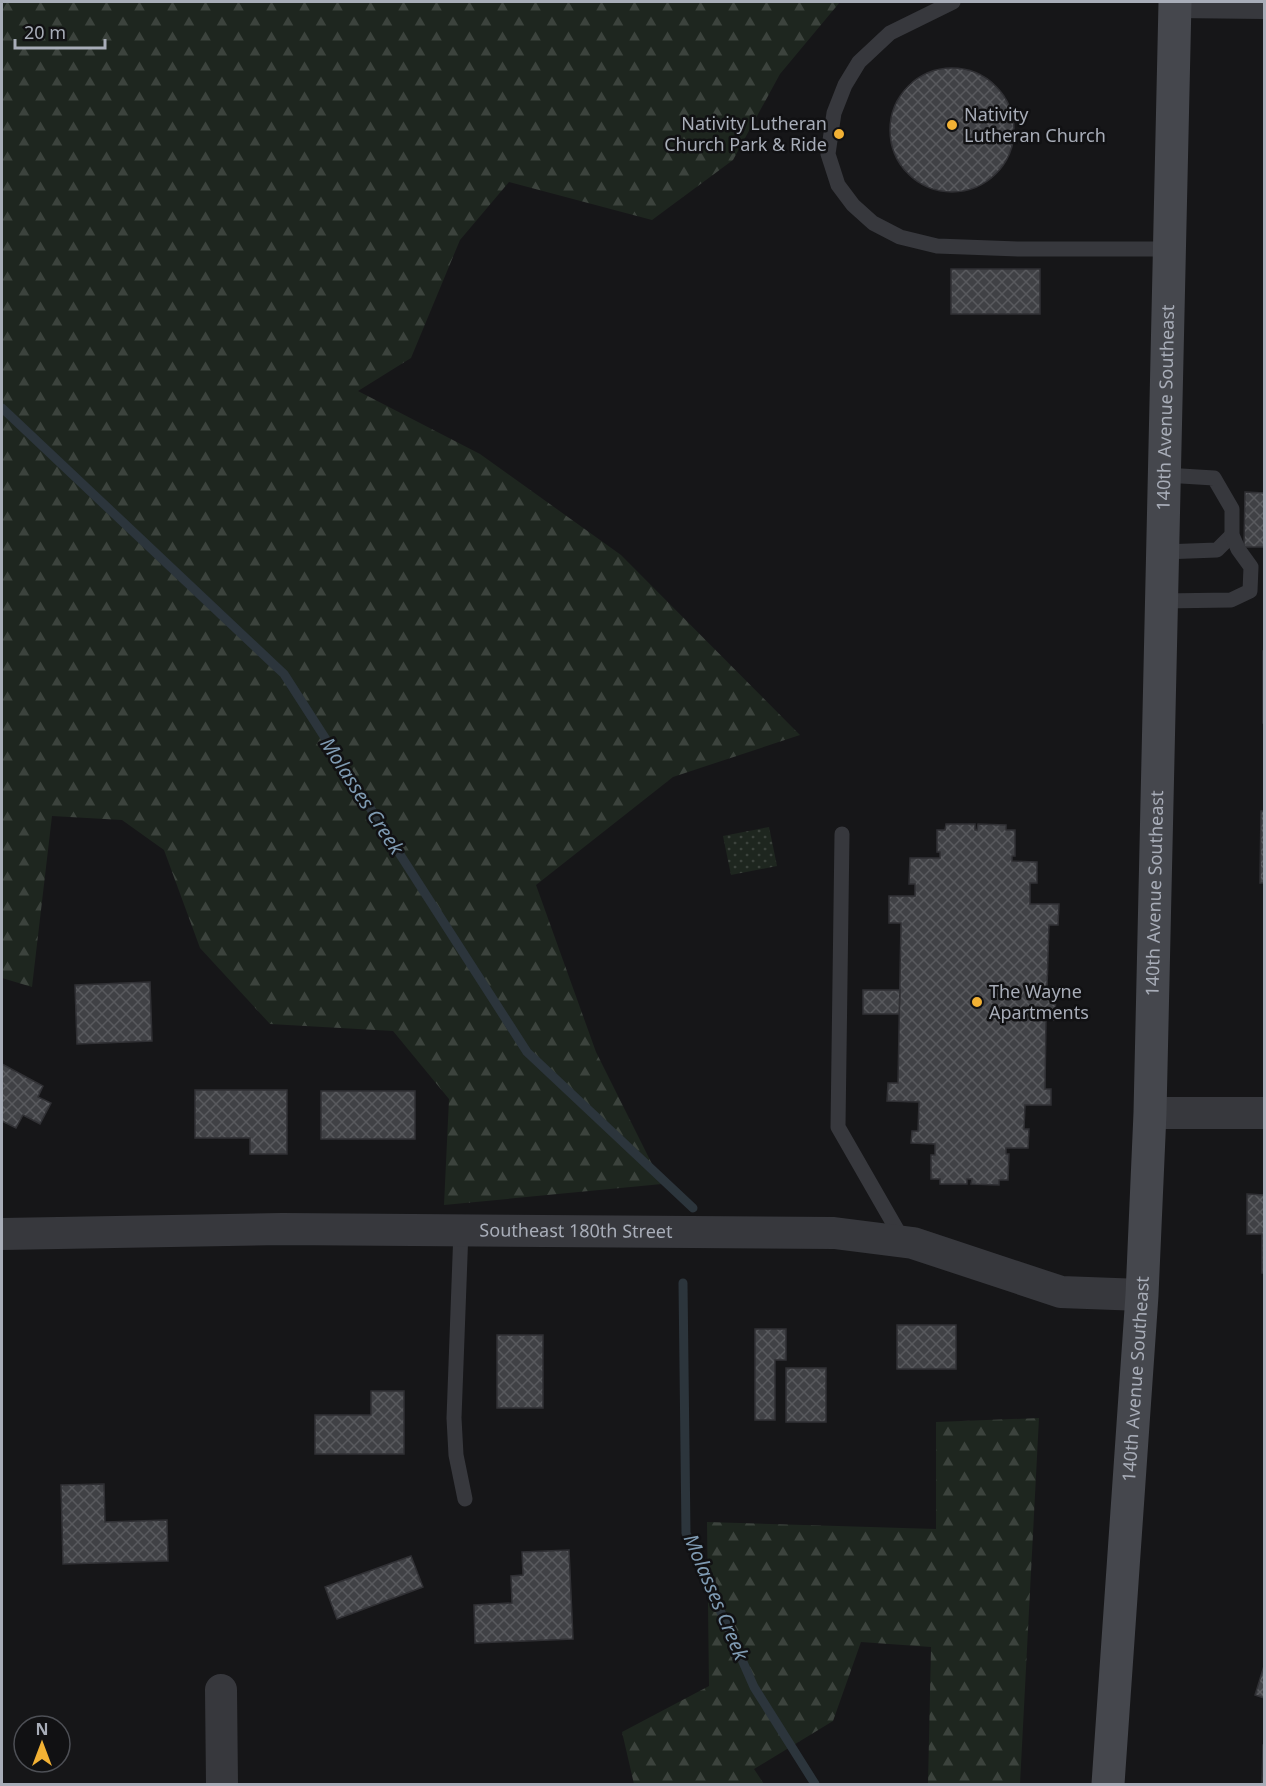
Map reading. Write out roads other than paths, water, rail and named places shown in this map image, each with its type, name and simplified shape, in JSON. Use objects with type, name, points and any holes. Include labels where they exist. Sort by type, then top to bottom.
[{"type":"main road","name":"140th Avenue Southeast","points":[[1108,1785],[1142,1295],[1150,1113],[1175,2]]},
{"type":"street","points":[[1175,2],[1264,3]]},
{"type":"street","points":[[1150,1113],[1264,1113]]},
{"type":"street","name":"Southeast 180th Street","points":[[2,1234],[270,1229],[834,1233],[913,1243],[1061,1292],[1142,1295]]},
{"type":"street","points":[[221,1690],[222,1785]]},
{"type":"lane","points":[[952,2],[890,33],[859,62],[845,85],[834,113],[828,154],[838,185],[853,205],[873,223],[900,237],[937,246],[1019,249],[1169,249]]},
{"type":"lane","points":[[1162,601],[1231,600],[1250,591],[1251,567],[1238,549],[1232,535],[1232,508],[1214,478],[1165,475]]},
{"type":"lane","points":[[1163,552],[1218,550],[1232,535]]},
{"type":"lane","points":[[842,834],[838,1127],[904,1242]]},
{"type":"lane","points":[[461,1230],[454,1419],[456,1455],[465,1499]]},
{"type":"waterway","name":"Molasses Creek","points":[[2,408],[284,674],[527,1052],[693,1208]]},
{"type":"waterway","name":"Molasses Creek","points":[[683,1283],[686,1533],[754,1687],[815,1784]]},
{"type":"place","name":"Nativity Lutheran Church","points":[[952,125]]},
{"type":"place","name":"Nativity Lutheran Church Park & Ride","points":[[839,134]]},
{"type":"place","name":"The Wayne Apartments","points":[[977,1002]]}]
